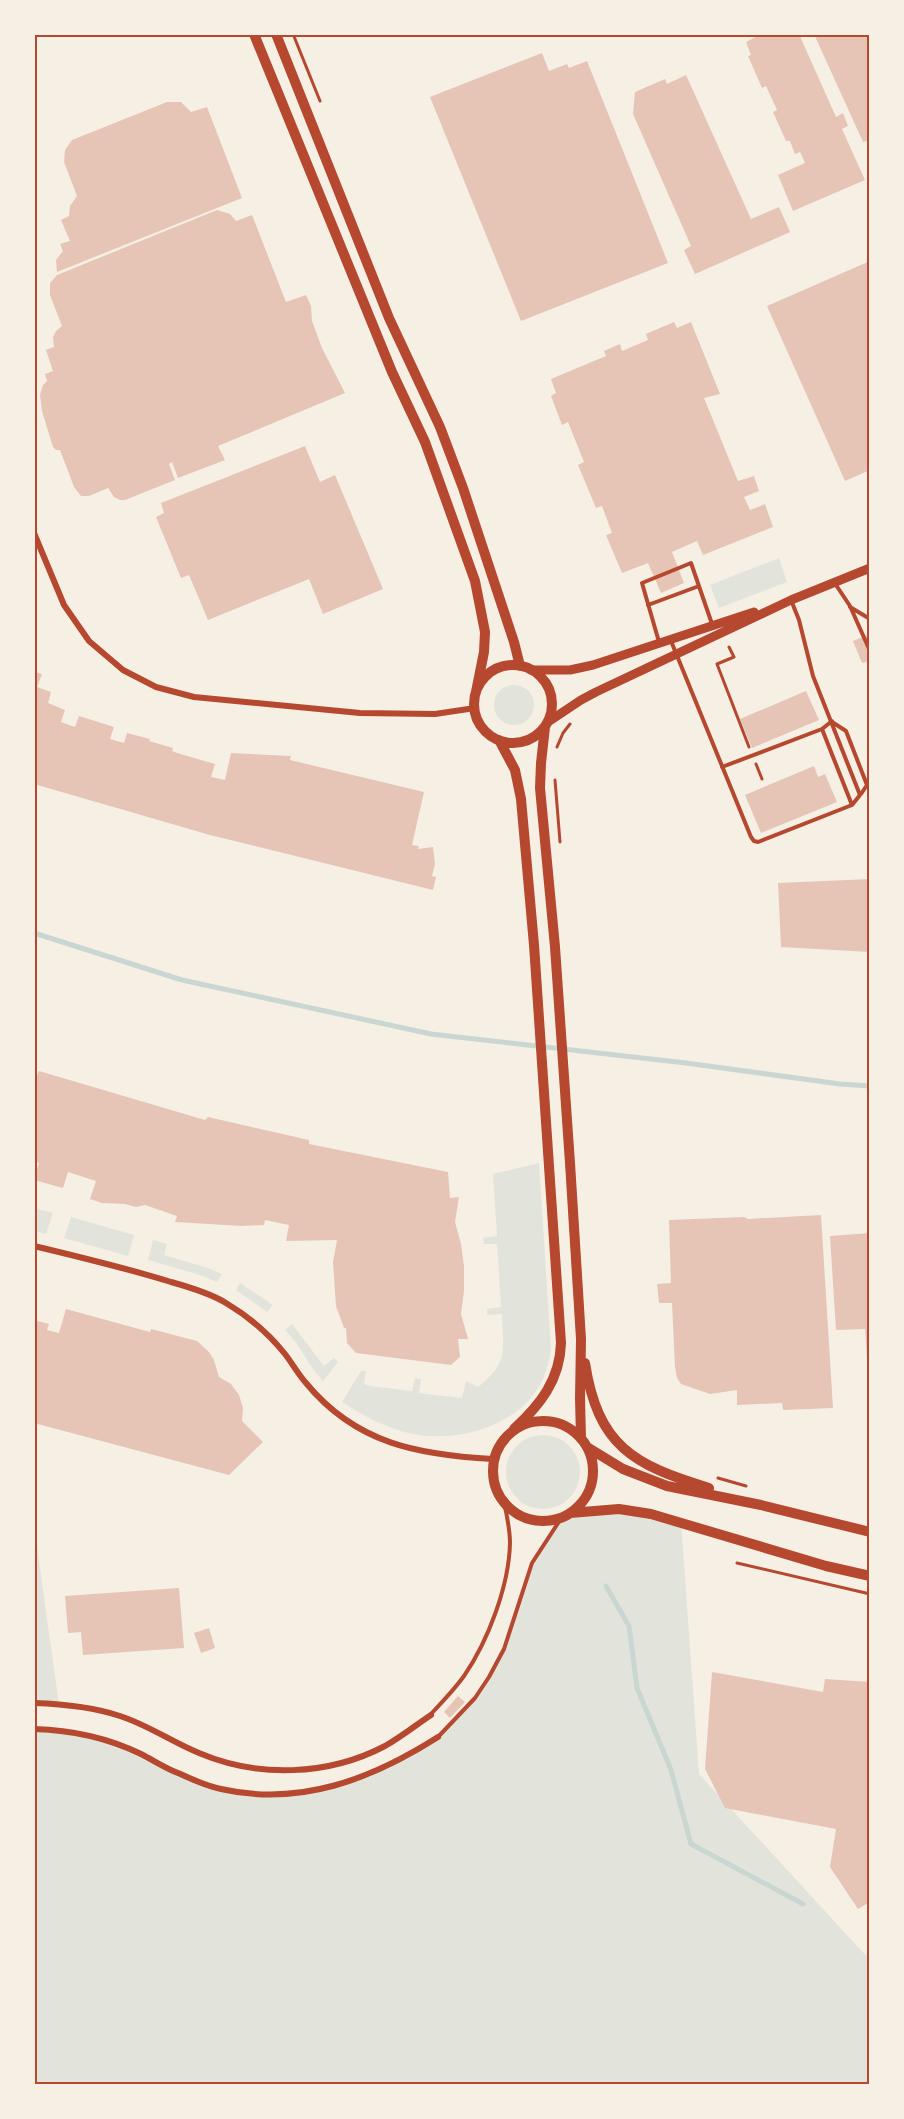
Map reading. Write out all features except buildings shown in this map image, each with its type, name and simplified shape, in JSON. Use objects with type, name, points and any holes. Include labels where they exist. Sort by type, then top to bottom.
[{"type":"main road","points":[[254,34],[392,372],[425,442],[475,580],[484,632],[484,652],[476,692],[477,718],[482,727],[499,740],[522,742],[537,735],[547,724]]},
{"type":"main road","points":[[276,34],[390,318],[440,427],[464,488],[520,666]]},
{"type":"main road","points":[[476,692],[485,678],[493,671],[509,666],[520,666],[541,677],[550,692],[552,710],[547,724],[540,788],[555,947],[570,1163],[581,1339],[580,1408],[584,1443],[592,1465],[591,1483],[584,1500],[566,1515]]},
{"type":"main road","points":[[499,740],[515,770],[519,786],[534,945],[561,1355],[552,1384],[542,1400],[501,1442],[493,1460],[495,1486],[510,1509],[526,1518],[544,1521],[566,1515],[619,1509],[651,1514],[681,1521],[826,1566],[870,1576]]},
{"type":"main road","points":[[581,1339],[591,1395],[598,1416],[621,1447],[639,1461],[668,1474],[761,1505]]},
{"type":"main road","points":[[514,1429],[531,1422],[550,1421],[567,1427],[584,1443],[623,1469],[646,1480],[870,1532]]},
{"type":"street","points":[[34,533],[64,605],[89,641],[123,670],[156,687],[194,697],[360,713],[435,714],[475,708]]},
{"type":"street","points":[[547,724],[580,700],[790,600],[870,568]]},
{"type":"street","points":[[531,670],[570,670],[593,665],[790,600]]},
{"type":"street","points":[[34,1246],[147,1274],[226,1302],[265,1333],[327,1407],[352,1426],[409,1449],[493,1460]]},
{"type":"street","points":[[34,1703],[91,1709],[121,1716],[201,1754],[234,1765],[269,1771],[330,1766],[358,1757],[386,1745],[431,1715]]},
{"type":"street","points":[[34,1729],[60,1729],[104,1740],[139,1753],[175,1772],[220,1789],[272,1794],[316,1791],[350,1782],[404,1758],[438,1737]]},
{"type":"lane","points":[[659,643],[642,582],[691,564],[713,626]]},
{"type":"lane","points":[[834,582],[850,606],[870,651]]},
{"type":"lane","points":[[648,605],[699,586]]},
{"type":"lane","points":[[790,600],[799,620],[813,676],[860,795]]},
{"type":"lane","points":[[850,606],[870,619]]},
{"type":"lane","points":[[670,640],[754,841],[758,842],[852,805],[867,785],[846,731],[832,721]]},
{"type":"lane","points":[[722,767],[822,729],[832,721]]},
{"type":"lane","points":[[822,729],[852,805]]},
{"type":"lane","points":[[431,1715],[465,1675],[491,1624],[509,1561],[509,1526],[504,1502]]},
{"type":"lane","points":[[438,1737],[475,1698],[489,1677],[504,1649],[532,1563],[566,1515]]},
{"type":"path","points":[[293,34],[320,101]]},
{"type":"path","points":[[729,647],[734,657],[717,664],[762,779]]},
{"type":"path","points":[[557,747],[563,732],[573,721]]},
{"type":"path","points":[[554,770],[561,850]]},
{"type":"path","points":[[713,1477],[746,1486]]},
{"type":"path","points":[[736,1563],[870,1594]]},
{"type":"shaded area","points":[[779,558],[787,582],[719,608],[710,585]]},
{"type":"shaded area","points":[[514,685],[528,691],[534,705],[528,719],[514,725],[500,719],[494,705],[500,691]]},
{"type":"shaded area","points":[[539,1163],[551,1350],[544,1377],[532,1397],[519,1410],[486,1428],[449,1436],[413,1434],[394,1429],[342,1402],[361,1371],[366,1371],[364,1384],[370,1386],[412,1391],[415,1378],[421,1379],[419,1393],[462,1398],[466,1381],[478,1387],[495,1370],[503,1347],[502,1314],[487,1315],[487,1309],[501,1307],[497,1244],[484,1244],[483,1238],[497,1236],[493,1174]]},
{"type":"shaded area","points":[[34,1208],[53,1213],[46,1234],[35,1231]]},
{"type":"shaded area","points":[[71,1217],[134,1235],[128,1256],[64,1238]]},
{"type":"shaded area","points":[[153,1240],[167,1244],[164,1255],[222,1274],[217,1282],[148,1260]]},
{"type":"shaded area","points":[[240,1283],[273,1305],[267,1312],[236,1290]]},
{"type":"shaded area","points":[[292,1324],[324,1366],[334,1358],[338,1362],[323,1381],[285,1330]]},
{"type":"shaded area","points":[[543,1435],[557,1438],[569,1446],[577,1458],[580,1472],[577,1486],[569,1498],[557,1506],[543,1509],[529,1506],[517,1498],[509,1486],[506,1472],[509,1458],[517,1446],[529,1438]]},
{"type":"shaded area","points":[[594,1510],[681,1521],[699,1774],[869,1959],[869,2084],[35,2084],[35,1730],[102,1740],[218,1788],[281,1794],[350,1782],[438,1737],[475,1698],[504,1649],[532,1563],[562,1517],[570,1513]]},
{"type":"shaded area","points":[[34,1539],[36,1539],[59,1705],[35,1703]]},
{"type":"waterway","points":[[34,933],[182,980],[431,1034],[870,1086]]},
{"type":"waterway","points":[[606,1586],[629,1626],[637,1688],[671,1770],[691,1844],[803,1904]]}]
